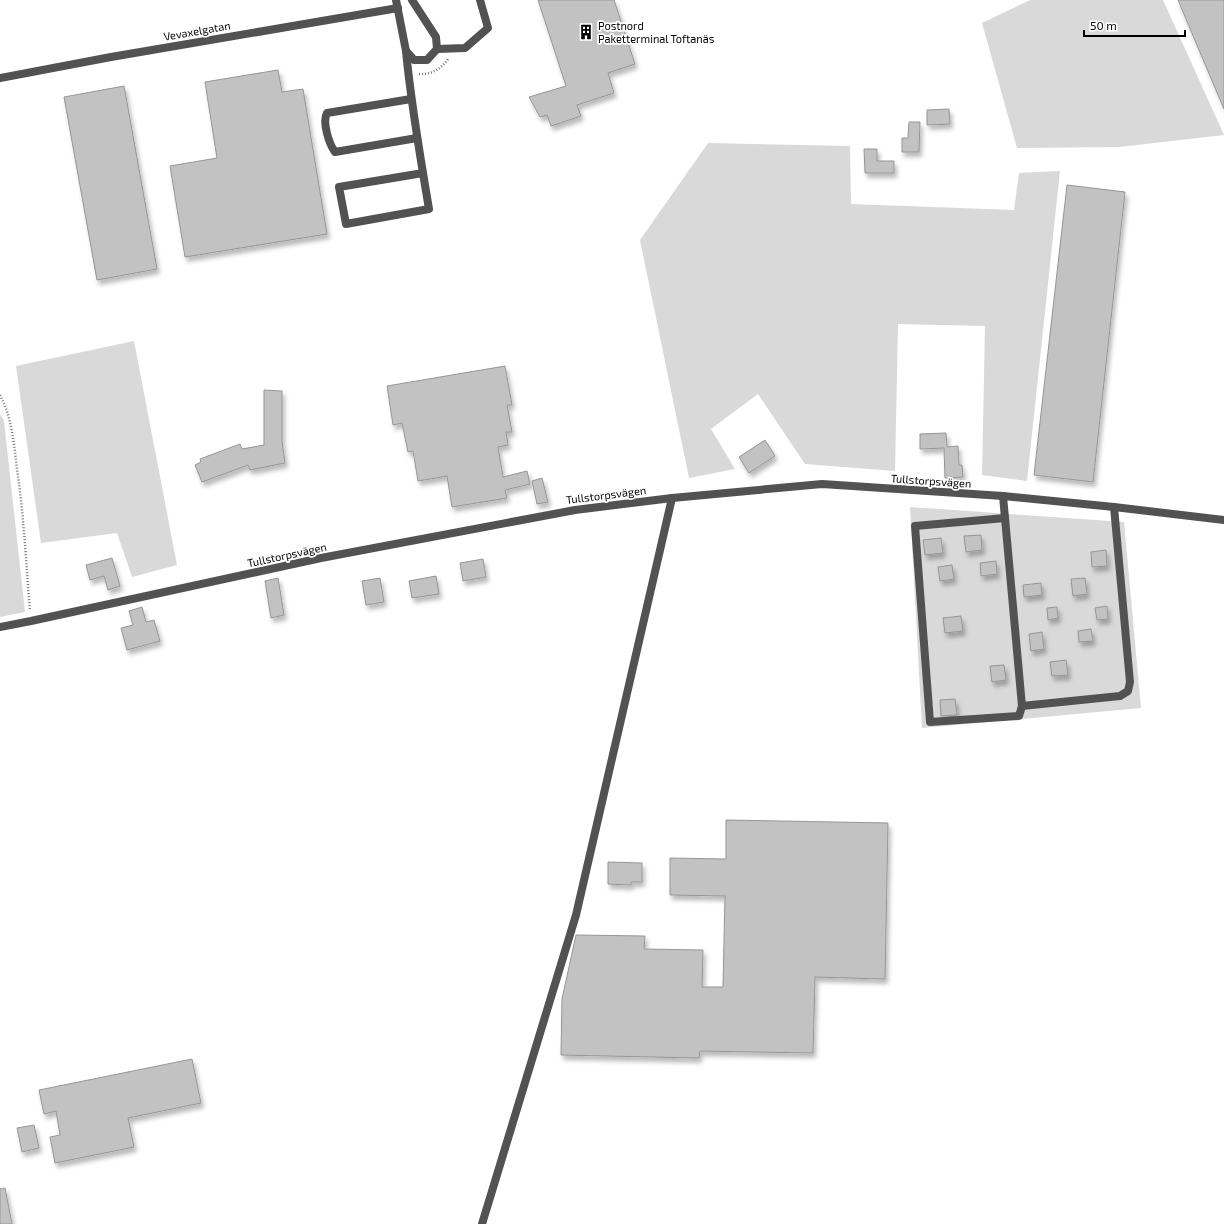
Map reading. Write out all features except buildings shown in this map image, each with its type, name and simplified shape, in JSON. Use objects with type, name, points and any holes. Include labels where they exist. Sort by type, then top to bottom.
[{"type":"street","points":[[406,51],[414,60],[428,60],[437,49],[436,37],[412,0]]},
{"type":"street","points":[[437,49],[465,48],[488,28],[480,0]]},
{"type":"street","name":"Vevaxelgatan","points":[[0,78],[397,4],[406,51],[411,99],[429,209],[346,224],[340,187],[423,173]]},
{"type":"street","points":[[411,99],[327,113],[325,117],[328,136],[335,152],[417,138]]},
{"type":"street","name":"Tullstorpsvägen","points":[[0,627],[321,558],[575,510],[672,498],[822,484],[1003,496],[1224,520]]},
{"type":"street","points":[[1003,496],[1005,518],[1022,706],[1019,716],[930,722],[915,526],[1005,518]]},
{"type":"street","points":[[482,1224],[576,916],[672,498]]},
{"type":"street","points":[[1022,706],[1120,696],[1128,691],[1130,682],[1114,507]]},
{"type":"path","points":[[0,395],[10,423],[16,456],[21,497],[31,621]]},
{"type":"shaded area","points":[[1030,0],[1163,0],[1224,135],[1119,147],[1017,148],[982,23]]},
{"type":"shaded area","points":[[708,143],[850,146],[851,204],[1014,210],[1019,173],[1060,171],[1027,481],[982,475],[985,326],[898,324],[895,471],[805,464],[758,394],[711,429],[735,469],[689,478],[640,240]]},
{"type":"shaded area","points":[[134,341],[177,565],[132,577],[117,533],[41,543],[16,366]]},
{"type":"shaded area","points":[[0,414],[4,421],[25,612],[0,617]]},
{"type":"shaded area","points":[[910,507],[1124,522],[1141,708],[922,728]]},
{"type":"place","name":"Postnord Paketterminal Toftanäs","points":[[586,32]]}]
